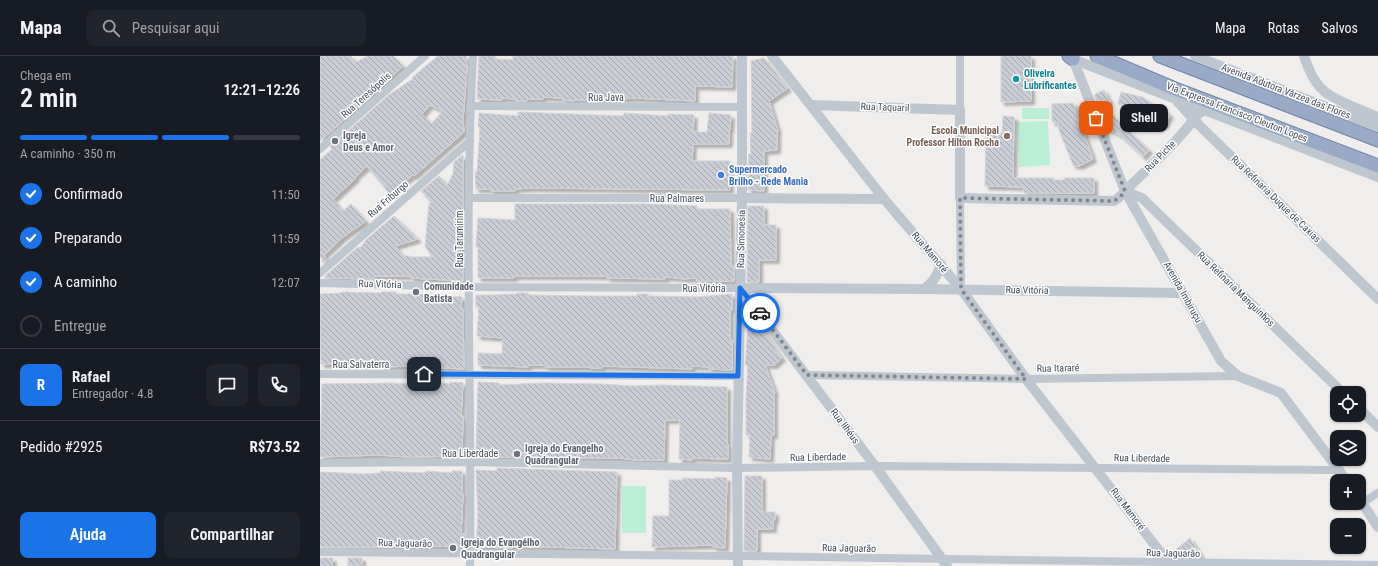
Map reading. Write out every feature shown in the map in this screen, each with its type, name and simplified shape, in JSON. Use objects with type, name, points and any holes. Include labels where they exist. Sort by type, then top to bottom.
[{"type":"highway","name":"Via Expressa Francisco Cleuton Lopes","points":[[1097,56],[1174,88],[1378,166]]},
{"type":"highway","points":[[1160,56],[1378,140]]},
{"type":"street","name":"Rua Teresópolis","points":[[320,149],[425,56]]},
{"type":"street","name":"Rua Tarumirim","points":[[470,566],[471,462],[469,375],[469,198],[472,56]]},
{"type":"street","name":"Rua Simonesia","points":[[738,561],[738,376],[744,307],[740,288],[742,198],[742,56]]},
{"type":"street","name":"Rua Mamoré","points":[[772,56],[884,199],[961,289],[1026,379],[1171,564]]},
{"type":"street","points":[[960,56],[961,289]]},
{"type":"street","name":"Avenida Adutora Várzea das Flores","points":[[1195,56],[1378,127]]},
{"type":"street","points":[[1304,56],[1313,78],[1323,91],[1378,117]]},
{"type":"street","points":[[1069,57],[1378,177]]},
{"type":"street","name":"Avenida Imbiruçu","points":[[1069,57],[1125,191],[1221,361],[1238,376],[1281,393],[1343,474]]},
{"type":"street","points":[[1313,102],[1323,91]]},
{"type":"street","name":"Rua Refinaria Duque de Caxias","points":[[1175,98],[1194,119],[1378,299]]},
{"type":"street","name":"Rua Taquaril","points":[[811,105],[960,110]]},
{"type":"street","name":"Rua Java","points":[[470,106],[741,107]]},
{"type":"street","name":"Rua Piche","points":[[960,198],[1114,201],[1120,197],[1160,157],[1198,114],[1205,110]]},
{"type":"street","name":"Rua Friburgo","points":[[320,273],[470,141]]},
{"type":"street","name":"Rua Refinaria Manguinhos","points":[[1125,191],[1142,198],[1336,386]]},
{"type":"street","name":"Rua Palmares","points":[[469,198],[884,199]]},
{"type":"street","points":[[924,289],[935,279],[939,271],[940,264]]},
{"type":"street","name":"Rua Vitória","points":[[320,283],[469,287],[961,289],[1183,293]]},
{"type":"street","name":"Rua Ilhéus","points":[[740,288],[744,307],[757,308],[875,466],[945,563]]},
{"type":"street","points":[[744,307],[756,292],[763,288]]},
{"type":"street","name":"Rua Salvaterra","points":[[320,374],[738,376]]},
{"type":"street","name":"Rua Itararé","points":[[807,375],[1026,379],[1238,376]]},
{"type":"street","points":[[1366,415],[1378,427]]},
{"type":"street","name":"Rua Liberdade","points":[[320,463],[471,462],[737,468],[875,466],[1340,470]]},
{"type":"street","points":[[1366,498],[1378,493]]},
{"type":"street","points":[[1366,508],[1378,527]]},
{"type":"street","name":"Rua Jaguarão","points":[[320,552],[470,554],[738,561],[1378,565]]},
{"type":"green space","points":[[1022,108],[1049,108],[1049,119],[1022,119]]},
{"type":"green space","points":[[1048,121],[1050,165],[1019,167],[1017,122]]},
{"type":"green space","points":[[622,486],[646,486],[646,533],[622,533]]},
{"type":"building","points":[[320,56],[351,56],[354,63],[368,56],[393,56],[403,66],[382,85],[383,86],[320,141]]},
{"type":"building","points":[[438,56],[466,56],[467,69],[463,120],[464,132],[414,176],[413,175],[400,185],[401,187],[391,195],[367,166],[355,177],[356,178],[333,199],[343,211],[351,204],[366,221],[343,237],[324,255],[327,260],[323,263],[322,257],[320,258],[320,160],[332,149],[330,147],[390,94],[413,79],[412,78]],"holes":[[[430,105],[443,111],[431,124],[422,114]]]},
{"type":"building","points":[[479,56],[495,56],[495,59],[513,60],[513,56],[733,56],[732,87],[695,86],[695,101],[634,98],[574,101],[563,100],[563,98],[543,97],[543,99],[528,99],[527,101],[516,101],[516,99],[502,98],[502,100],[477,99]]},
{"type":"building","name":"Oliveira Lubrificantes","points":[[1001,56],[1031,56],[1031,101],[1001,102]]},
{"type":"building","points":[[764,58],[788,88],[769,101],[778,131],[777,150],[764,151],[764,191],[748,190],[748,172],[749,154],[751,154],[750,133],[752,133],[751,61]]},
{"type":"building","points":[[1104,90],[1110,102],[1096,99],[1094,95]]},
{"type":"building","points":[[1121,92],[1142,97],[1170,114],[1164,126],[1139,110],[1118,104]]},
{"type":"building","points":[[1096,100],[1149,150],[1143,157],[1120,135],[1107,128]]},
{"type":"building","points":[[1073,103],[1093,159],[1079,166],[1073,165],[1059,130],[1058,122],[1052,122],[1052,104]]},
{"type":"building","points":[[518,112],[624,116],[624,113],[668,116],[668,114],[694,115],[693,132],[707,132],[709,113],[731,115],[729,144],[693,144],[692,161],[730,161],[730,190],[530,188],[515,189],[515,191],[491,191],[491,189],[476,189],[475,172],[477,172],[480,127],[478,127],[479,113],[518,116]]},
{"type":"building","points":[[1003,116],[1014,117],[1013,178],[1053,178],[1053,180],[1065,180],[1064,178],[1094,178],[1094,193],[1024,193],[1024,187],[985,186],[986,132],[1002,133]]},
{"type":"building","points":[[463,155],[463,222],[461,259],[463,259],[463,281],[411,278],[411,276],[374,276],[374,279],[325,278],[325,276],[358,247],[360,248],[367,239],[394,216],[418,239],[395,246],[404,256],[432,257],[425,246],[429,204],[431,202],[421,191],[439,176],[447,185],[453,174],[454,162]]},
{"type":"building","points":[[515,204],[652,204],[697,206],[697,209],[730,209],[731,266],[734,266],[734,281],[697,281],[697,278],[681,279],[665,277],[665,279],[607,278],[607,276],[514,276],[514,278],[478,278],[478,247],[476,247],[478,218],[515,220]]},
{"type":"building","points":[[748,206],[764,206],[764,225],[776,225],[776,260],[759,260],[759,282],[747,282]]},
{"type":"building","points":[[342,292],[396,292],[396,294],[429,294],[462,297],[461,309],[463,309],[464,369],[424,367],[413,368],[413,366],[381,367],[321,364],[320,294]]},
{"type":"building","points":[[528,293],[528,295],[593,296],[637,296],[637,294],[648,294],[648,296],[698,297],[732,294],[732,310],[730,310],[730,340],[732,340],[732,370],[709,369],[709,367],[692,366],[692,369],[602,366],[602,368],[590,368],[545,367],[545,365],[528,365],[528,367],[478,365],[478,353],[502,354],[503,338],[477,336],[479,307],[476,307],[476,295]]},
{"type":"building","points":[[754,325],[761,327],[782,358],[774,365],[765,365],[775,393],[774,435],[771,435],[770,459],[749,457],[750,435],[746,435],[748,365],[745,365],[748,327]]},
{"type":"building","points":[[424,381],[450,384],[450,382],[463,383],[461,416],[463,416],[462,456],[409,457],[378,455],[320,457],[322,384],[392,383],[424,385]]},
{"type":"building","points":[[478,382],[499,383],[499,385],[543,383],[727,387],[728,459],[679,459],[680,420],[665,420],[664,460],[635,460],[620,458],[571,459],[476,455]]},
{"type":"building","points":[[497,468],[617,472],[615,549],[512,546],[512,548],[476,547],[478,516],[476,470],[497,471]]},
{"type":"building","points":[[380,471],[425,473],[426,471],[452,473],[452,471],[462,471],[463,494],[461,534],[464,534],[462,547],[320,547],[320,472],[364,474],[380,473]]},
{"type":"building","points":[[745,476],[762,476],[762,512],[775,512],[773,529],[757,529],[757,551],[744,551]]},
{"type":"building","points":[[715,477],[727,478],[725,548],[713,547],[713,545],[652,547],[653,516],[669,516],[669,480],[683,480],[683,478],[715,479]]},
{"type":"building","points":[[1190,538],[1202,557],[1176,557],[1172,553]]},
{"type":"building","points":[[320,558],[333,558],[332,566],[320,566]]},
{"type":"building","points":[[348,558],[362,558],[362,566],[348,566]]},
{"type":"way so far","points":[[760,313],[807,375],[1026,379],[961,289],[960,198],[1114,201],[1125,191],[1096,118]]},
{"type":"place","name":"Oliveira Lubrificantes","points":[[1016,79]]},
{"type":"place","name":"Shell","points":[[1096,118]]},
{"type":"place","name":"Escola Municipal Professor Hilton Rocha","points":[[1007,136]]},
{"type":"place","name":"Igreja Deus e Amor","points":[[335,141]]},
{"type":"place","name":"Supermercado Brilho - Rede Mania","points":[[721,175]]},
{"type":"place","name":"Comunidade Batista","points":[[416,292]]},
{"type":"place","name":"Igreja do Evangelho Quadrangular","points":[[517,454]]},
{"type":"place","name":"Igreja do Evangélho Quadrangular","points":[[453,548]]},
{"type":"route","points":[[424,374],[738,376],[740,288],[760,313]]}]
